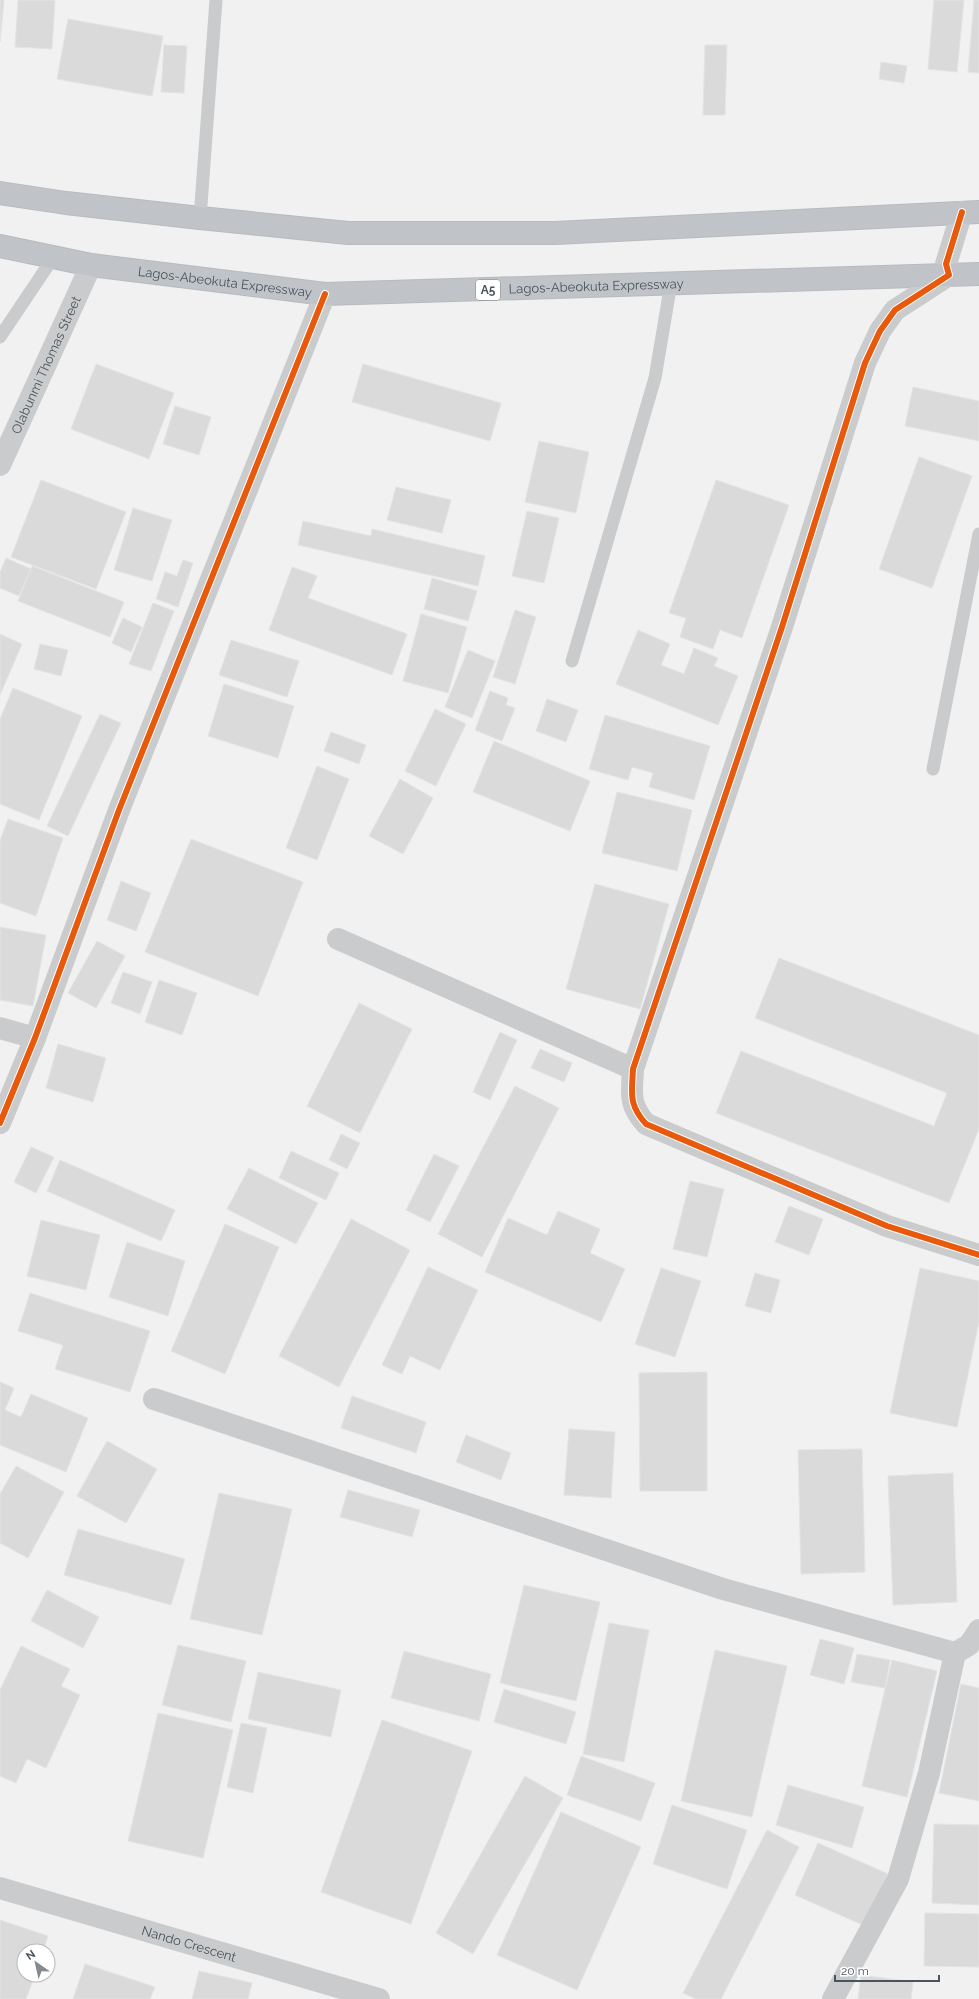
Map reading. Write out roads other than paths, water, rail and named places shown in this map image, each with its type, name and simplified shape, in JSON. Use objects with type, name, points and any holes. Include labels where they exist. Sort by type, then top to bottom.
[{"type":"highway","points":[[0,193],[66,203],[348,233],[555,233],[971,212]]},
{"type":"highway","name":"Lagos-Abeokuta Expressway","points":[[0,246],[91,265],[325,294],[979,274]]},
{"type":"street","points":[[971,212],[946,264],[949,275],[895,310],[880,331],[866,363],[782,627],[633,1069],[632,1102],[638,1115],[646,1124],[887,1226],[979,1256]]},
{"type":"street","name":"Olabunmi Thomas Street","points":[[0,465],[91,265]]},
{"type":"street","points":[[0,1123],[35,1038],[119,810],[325,294]]},
{"type":"street","points":[[338,939],[633,1069]]},
{"type":"street","points":[[0,1028],[35,1038]]},
{"type":"street","points":[[154,1399],[723,1589],[955,1653],[969,1645],[979,1630]]},
{"type":"street","points":[[833,1999],[898,1879],[929,1773],[955,1653]]},
{"type":"street","name":"Nando Crescent","points":[[0,1888],[379,1999]]},
{"type":"lane","points":[[200,218],[216,0]]},
{"type":"lane","points":[[0,337],[53,258]]},
{"type":"lane","points":[[572,661],[655,378],[671,283]]},
{"type":"lane","points":[[933,769],[979,534]]}]
